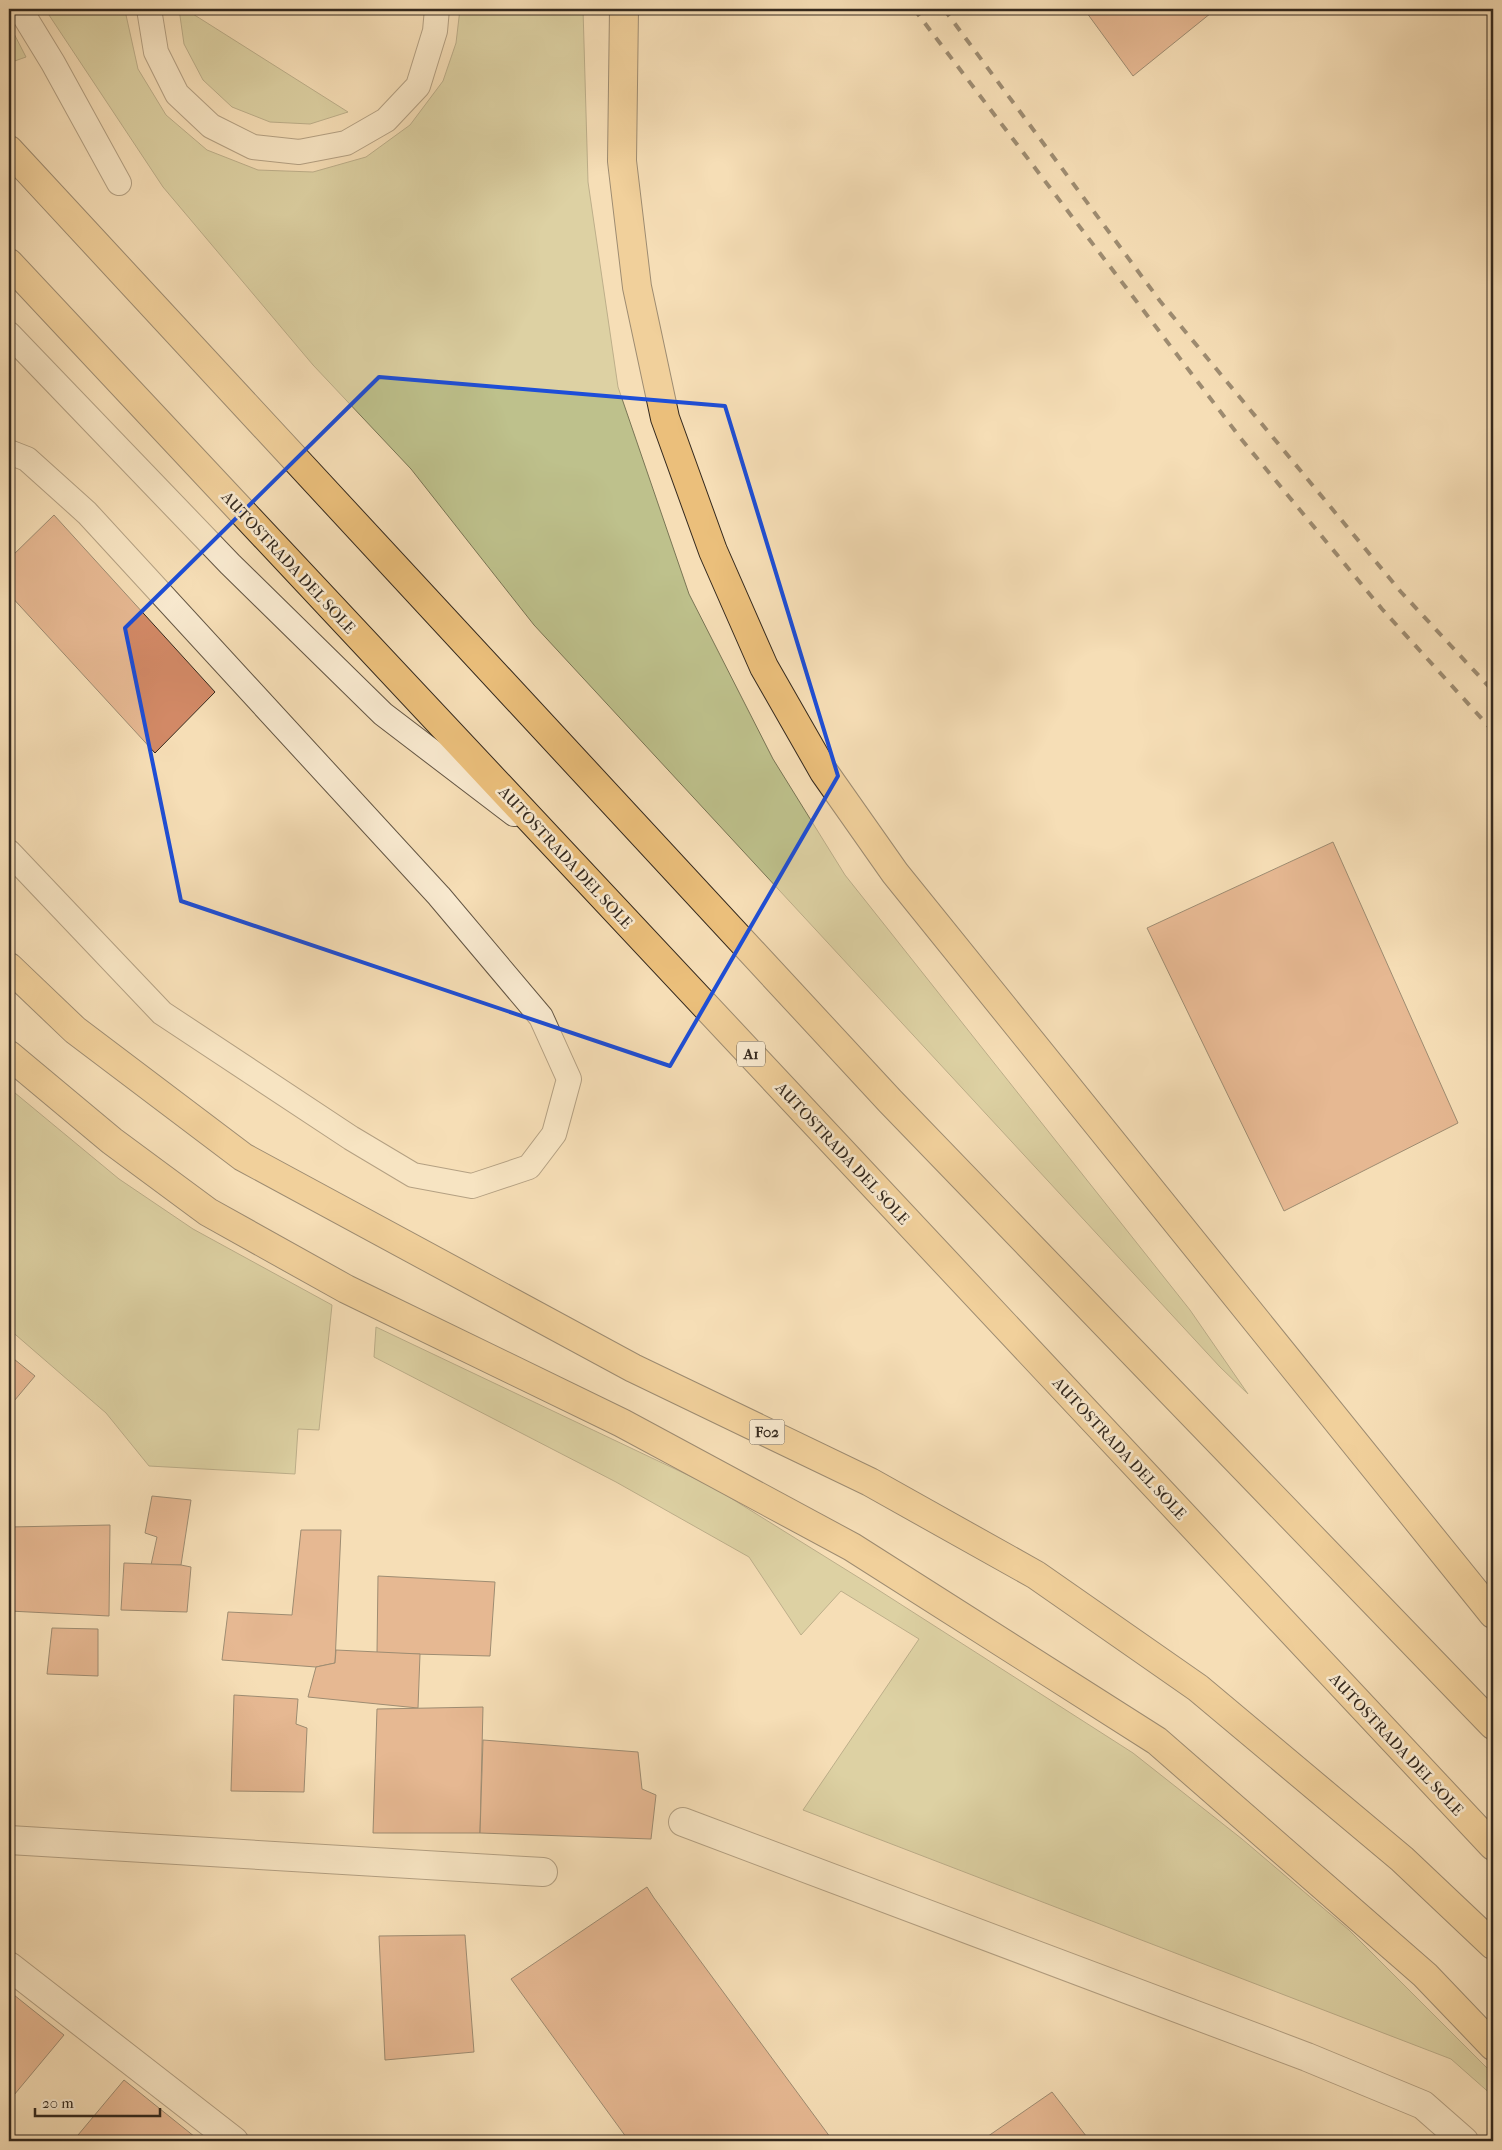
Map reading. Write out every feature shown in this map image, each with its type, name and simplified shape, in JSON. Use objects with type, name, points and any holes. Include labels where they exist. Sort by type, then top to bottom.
[{"type":"highway","points":[[624,9],[622,161],[637,287],[665,418],[713,551],[764,667],[824,772],[895,873],[1493,1614]]},
{"type":"highway","points":[[9,150],[890,1101],[1493,1725]]},
{"type":"highway","name":"AUTOSTRADA DEL SOLE","points":[[9,263],[1493,1846]]},
{"type":"highway","name":"F02","points":[[9,967],[75,1030],[243,1157],[633,1368],[870,1482],[1036,1575],[1198,1688],[1402,1859],[1493,1945]]},
{"type":"highway","points":[[9,1055],[112,1141],[208,1212],[346,1289],[622,1422],[852,1547],[1157,1741],[1425,1975],[1493,2046]]},
{"type":"street","points":[[683,1822],[1307,2056],[1423,2106],[1464,2141]]},
{"type":"street","points":[[9,1840],[543,1872]]},
{"type":"street","points":[[9,1966],[234,2141]]},
{"type":"lane","points":[[20,9],[53,63],[119,183]]},
{"type":"lane","points":[[149,9],[156,52],[173,85],[178,94],[211,126],[253,147],[299,152],[346,143],[386,120],[418,86],[435,31],[437,9]]},
{"type":"lane","points":[[9,334],[230,564],[383,714],[556,846]]},
{"type":"lane","points":[[9,452],[27,459],[86,513],[439,896],[541,1017],[569,1078],[554,1134],[528,1167],[472,1186],[413,1175],[351,1138],[162,1013],[9,852]]},
{"type":"highlighted area","points":[[379,377],[725,406],[838,776],[670,1066],[181,901],[125,628]]},
{"type":"green space","points":[[45,9],[126,9],[138,69],[166,115],[207,150],[258,170],[313,172],[366,157],[410,125],[443,81],[456,43],[460,9],[583,9],[588,182],[618,387],[689,594],[773,759],[845,875],[1190,1310],[1248,1394],[1220,1367],[534,625],[411,469],[313,365],[163,187]]},
{"type":"green space","points":[[179,9],[185,9],[348,112],[310,124],[270,122],[232,107],[203,80],[184,44]]},
{"type":"green space","points":[[9,24],[26,57],[9,63]]},
{"type":"green space","points":[[9,1088],[119,1179],[193,1229],[332,1305],[319,1430],[298,1429],[295,1474],[149,1466],[106,1413],[9,1329],[9,1163],[12,1160],[9,1158]]},
{"type":"green space","points":[[376,1327],[713,1487],[869,1584],[1133,1753],[1242,1839],[1349,1930],[1493,2074],[1493,2096],[1451,2059],[803,1810],[919,1639],[841,1591],[801,1635],[749,1557],[616,1482],[374,1357]]},
{"type":"building","points":[[1084,9],[1216,9],[1133,76]]},
{"type":"building","points":[[54,515],[215,692],[155,753],[9,594],[9,559]]},
{"type":"building","points":[[1333,842],[1458,1123],[1284,1211],[1147,928]]},
{"type":"building","points":[[9,1355],[35,1376],[9,1407]]},
{"type":"building","points":[[152,1496],[191,1500],[181,1565],[151,1565],[157,1537],[145,1533]]},
{"type":"building","points":[[110,1525],[109,1616],[9,1611],[9,1527]]},
{"type":"building","points":[[301,1530],[341,1530],[335,1663],[316,1667],[222,1660],[228,1612],[292,1615]]},
{"type":"building","points":[[124,1563],[191,1567],[187,1612],[121,1610]]},
{"type":"building","points":[[378,1576],[495,1582],[490,1656],[377,1653]]},
{"type":"building","points":[[52,1628],[98,1629],[98,1676],[47,1674]]},
{"type":"building","points":[[336,1650],[420,1654],[418,1708],[308,1697],[316,1667],[335,1663]]},
{"type":"building","points":[[234,1695],[298,1699],[296,1724],[307,1728],[304,1792],[231,1791]]},
{"type":"building","points":[[483,1707],[480,1833],[373,1833],[377,1709]]},
{"type":"building","points":[[483,1740],[638,1752],[642,1789],[656,1795],[651,1839],[480,1833]]},
{"type":"building","points":[[647,1887],[833,2141],[629,2141],[511,1979]]},
{"type":"building","points":[[465,1935],[474,2052],[385,2060],[379,1936]]},
{"type":"building","points":[[9,1991],[64,2035],[9,2101]]},
{"type":"building","points":[[124,2080],[200,2141],[73,2141]]},
{"type":"building","points":[[1052,2092],[1090,2141],[981,2141]]},
{"type":"railway","points":[[914,9],[1242,440],[1382,609],[1493,731]]},
{"type":"railway","points":[[944,9],[1160,301],[1401,592],[1493,691]]}]
